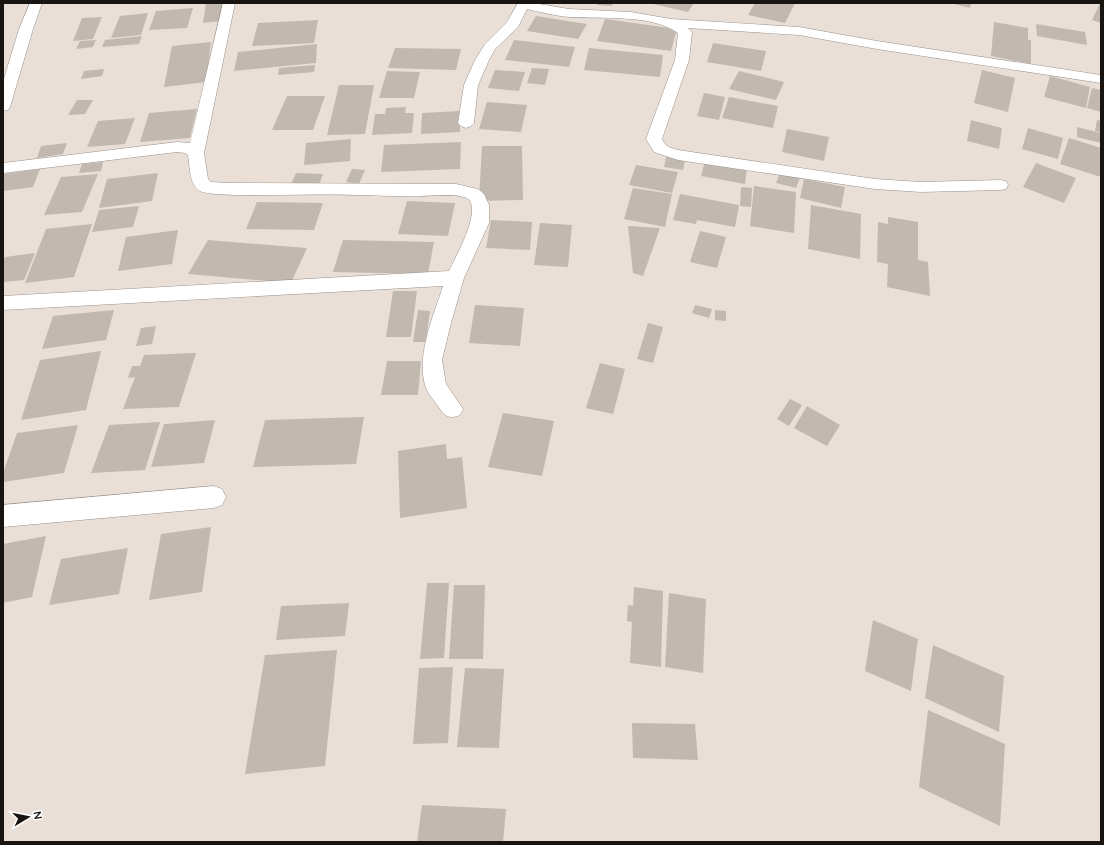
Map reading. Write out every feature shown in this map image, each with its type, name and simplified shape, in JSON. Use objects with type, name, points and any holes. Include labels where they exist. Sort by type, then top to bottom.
[{"type":"street","points":[[4,102],[26,29],[36,3]]},
{"type":"street","points":[[229,3],[196,153],[200,182],[206,187],[230,189],[356,189],[408,192],[456,190],[472,193],[478,198],[480,205],[480,223],[455,278],[441,323],[432,360],[436,388],[452,409]]},
{"type":"street","points":[[466,123],[471,85],[482,60],[490,47],[513,24],[524,4],[548,10],[625,15],[671,23],[798,31],[877,45],[1101,79]]},
{"type":"street","points":[[671,23],[681,26],[686,32],[682,60],[654,139],[656,146],[662,151],[875,184],[921,187],[1000,185]]},
{"type":"street","points":[[3,168],[177,147],[189,148],[196,153]]},
{"type":"street","points":[[3,303],[455,278]]},
{"type":"street","points":[[3,516],[214,497]]},
{"type":"building","points":[[206,3],[222,3],[221,21],[203,23]]},
{"type":"building","points":[[598,3],[613,3],[612,6],[597,5]]},
{"type":"building","points":[[649,3],[694,3],[688,12]]},
{"type":"building","points":[[755,3],[795,3],[785,23],[748,15]]},
{"type":"building","points":[[950,3],[971,3],[970,8]]},
{"type":"building","points":[[1101,3],[1101,23],[1092,20]]},
{"type":"building","points":[[193,8],[187,28],[149,30],[156,11]]},
{"type":"building","points":[[148,13],[141,35],[111,38],[120,16]]},
{"type":"building","points":[[536,16],[587,24],[578,39],[527,31]]},
{"type":"building","points":[[102,17],[93,39],[73,41],[82,18]]},
{"type":"building","points":[[605,19],[677,29],[671,51],[597,41]]},
{"type":"building","points":[[318,20],[314,43],[252,46],[258,23]]},
{"type":"building","points":[[994,22],[1028,28],[1028,40],[1031,40],[1031,64],[991,56]]},
{"type":"building","points":[[1036,24],[1085,32],[1087,45],[1037,36]]},
{"type":"building","points":[[142,36],[139,44],[102,47],[105,40]]},
{"type":"building","points":[[96,40],[93,47],[76,49],[80,41]]},
{"type":"building","points":[[514,40],[575,47],[569,67],[505,60]]},
{"type":"building","points":[[211,42],[206,82],[164,87],[172,46]]},
{"type":"building","points":[[713,43],[766,51],[761,71],[707,62]]},
{"type":"building","points":[[317,44],[316,63],[234,71],[238,52]]},
{"type":"building","points":[[395,48],[461,49],[456,70],[388,68]]},
{"type":"building","points":[[589,48],[663,55],[660,77],[584,70]]},
{"type":"building","points":[[315,65],[314,72],[278,75],[279,68]]},
{"type":"building","points":[[532,68],[549,69],[545,85],[527,83]]},
{"type":"building","points":[[104,69],[102,76],[81,79],[84,71]]},
{"type":"building","points":[[495,70],[525,72],[519,91],[488,88]]},
{"type":"building","points":[[982,70],[1015,78],[1008,112],[974,103]]},
{"type":"building","points":[[387,71],[420,72],[414,98],[379,98]]},
{"type":"building","points":[[739,71],[784,82],[776,100],[729,89]]},
{"type":"building","points":[[1050,76],[1090,87],[1086,108],[1044,97]]},
{"type":"building","points":[[339,85],[374,85],[365,134],[327,135]]},
{"type":"building","points":[[1092,88],[1101,90],[1101,112],[1087,108]]},
{"type":"building","points":[[704,93],[725,97],[719,120],[697,116]]},
{"type":"building","points":[[287,96],[325,96],[313,130],[272,130]]},
{"type":"building","points":[[729,97],[778,106],[773,128],[722,118]]},
{"type":"building","points":[[77,100],[93,100],[85,114],[68,115]]},
{"type":"building","points":[[487,102],[527,105],[521,132],[479,129]]},
{"type":"building","points":[[406,107],[405,113],[414,113],[412,133],[372,135],[375,114],[385,114],[386,108]]},
{"type":"building","points":[[197,109],[190,138],[140,142],[149,113]]},
{"type":"building","points":[[460,111],[460,132],[421,134],[422,113]]},
{"type":"building","points":[[135,118],[125,144],[87,147],[98,121]]},
{"type":"building","points":[[971,120],[1002,128],[999,149],[967,141]]},
{"type":"building","points":[[1097,120],[1101,121],[1101,132],[1095,131]]},
{"type":"building","points":[[1077,127],[1101,133],[1101,143],[1077,137]]},
{"type":"building","points":[[1028,128],[1063,138],[1058,159],[1022,149]]},
{"type":"building","points":[[787,129],[829,137],[824,161],[782,152]]},
{"type":"building","points":[[1069,138],[1101,148],[1101,177],[1060,164]]},
{"type":"building","points":[[351,139],[350,161],[304,165],[306,143]]},
{"type":"building","points":[[461,142],[460,169],[381,172],[384,145]]},
{"type":"building","points":[[67,143],[63,154],[37,158],[41,146]]},
{"type":"building","points":[[482,146],[522,146],[523,200],[479,201]]},
{"type":"building","points":[[666,157],[685,160],[683,170],[664,167]]},
{"type":"building","points":[[705,161],[747,169],[745,184],[701,176]]},
{"type":"building","points":[[103,162],[101,171],[79,173],[82,164]]},
{"type":"building","points":[[1036,163],[1076,178],[1064,203],[1023,187]]},
{"type":"building","points":[[636,165],[678,172],[672,193],[629,185]]},
{"type":"building","points":[[40,169],[33,187],[3,191],[3,174]]},
{"type":"building","points":[[352,169],[365,170],[359,184],[346,182]]},
{"type":"building","points":[[158,173],[152,201],[99,208],[107,179]]},
{"type":"building","points":[[296,173],[323,174],[319,185],[291,184]]},
{"type":"building","points":[[780,173],[800,178],[796,188],[776,183]]},
{"type":"building","points":[[98,174],[82,212],[44,215],[61,177]]},
{"type":"building","points":[[804,179],[845,187],[841,208],[800,198]]},
{"type":"building","points":[[754,186],[796,192],[794,233],[750,226]]},
{"type":"building","points":[[741,187],[752,188],[751,207],[740,206]]},
{"type":"building","points":[[633,188],[672,194],[665,227],[624,219]]},
{"type":"building","points":[[680,194],[739,205],[735,227],[697,220],[696,224],[673,220]]},
{"type":"building","points":[[407,201],[455,203],[448,236],[398,234]]},
{"type":"building","points":[[257,202],[323,203],[314,230],[246,229]]},
{"type":"building","points":[[811,205],[861,214],[860,259],[808,249]]},
{"type":"building","points":[[139,206],[133,227],[92,232],[99,210]]},
{"type":"building","points":[[888,217],[918,222],[918,260],[928,262],[930,296],[887,287],[888,264],[877,262],[878,222],[888,224]]},
{"type":"building","points":[[491,220],[532,222],[530,250],[486,248]]},
{"type":"building","points":[[540,223],[572,225],[568,267],[534,265]]},
{"type":"building","points":[[92,224],[74,277],[25,283],[46,229]]},
{"type":"building","points":[[628,226],[660,228],[643,276],[633,273]]},
{"type":"building","points":[[178,230],[172,264],[118,271],[126,237]]},
{"type":"building","points":[[700,231],[726,237],[717,268],[690,262]]},
{"type":"building","points":[[208,240],[307,248],[291,283],[188,274]]},
{"type":"building","points":[[343,240],[434,242],[428,274],[333,272]]},
{"type":"building","points":[[35,253],[24,280],[3,282],[3,262],[5,257]]},
{"type":"building","points":[[393,291],[417,291],[411,337],[386,337]]},
{"type":"building","points":[[475,305],[524,308],[520,346],[469,343]]},
{"type":"building","points":[[695,305],[712,309],[709,318],[692,313]]},
{"type":"building","points":[[114,310],[106,340],[42,349],[53,316]]},
{"type":"building","points":[[418,310],[430,311],[426,342],[413,342]]},
{"type":"building","points":[[715,310],[726,311],[726,321],[715,320]]},
{"type":"building","points":[[648,323],[663,327],[653,363],[637,359]]},
{"type":"building","points":[[156,326],[152,344],[136,346],[141,328]]},
{"type":"building","points":[[101,351],[86,410],[21,420],[40,360]]},
{"type":"building","points":[[196,353],[179,407],[123,409],[135,377],[128,378],[132,366],[140,366],[144,355]]},
{"type":"building","points":[[387,361],[421,361],[418,395],[381,395]]},
{"type":"building","points":[[600,363],[625,369],[613,414],[586,408]]},
{"type":"building","points":[[790,399],[802,405],[789,426],[777,419]]},
{"type":"building","points":[[807,406],[840,425],[827,446],[794,428]]},
{"type":"building","points":[[503,413],[554,421],[542,476],[488,467]]},
{"type":"building","points":[[364,417],[356,464],[253,467],[265,420]]},
{"type":"building","points":[[215,420],[204,463],[151,467],[164,424]]},
{"type":"building","points":[[160,422],[145,470],[91,473],[109,425]]},
{"type":"building","points":[[78,425],[64,473],[3,482],[3,473],[17,433]]},
{"type":"building","points":[[446,444],[447,459],[462,457],[467,508],[400,518],[398,451]]},
{"type":"building","points":[[211,527],[202,592],[149,600],[161,534]]},
{"type":"building","points":[[46,536],[32,597],[3,603],[3,544]]},
{"type":"building","points":[[128,548],[119,594],[49,605],[61,559]]},
{"type":"building","points":[[427,583],[449,583],[444,658],[420,659]]},
{"type":"building","points":[[454,585],[485,585],[483,659],[449,659]]},
{"type":"building","points":[[634,587],[663,591],[661,667],[630,663],[632,622],[627,621],[628,605],[633,606]]},
{"type":"building","points":[[669,593],[706,599],[703,673],[665,667]]},
{"type":"building","points":[[349,603],[345,636],[276,640],[281,606]]},
{"type":"building","points":[[873,620],[918,639],[911,691],[865,671]]},
{"type":"building","points":[[933,645],[1004,676],[999,732],[925,698]]},
{"type":"building","points":[[337,650],[325,766],[245,774],[265,655]]},
{"type":"building","points":[[453,667],[448,743],[413,744],[419,668]]},
{"type":"building","points":[[465,668],[504,669],[499,748],[457,747]]},
{"type":"building","points":[[928,710],[1005,744],[1000,826],[919,787]]},
{"type":"building","points":[[632,723],[695,724],[698,760],[633,758]]},
{"type":"building","points":[[422,805],[506,809],[503,842],[417,842]]}]
